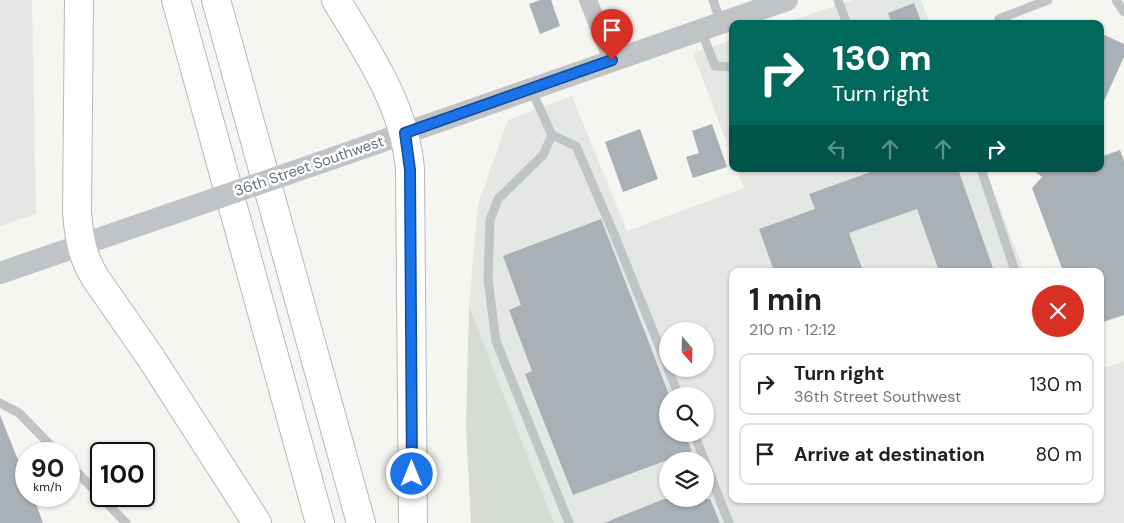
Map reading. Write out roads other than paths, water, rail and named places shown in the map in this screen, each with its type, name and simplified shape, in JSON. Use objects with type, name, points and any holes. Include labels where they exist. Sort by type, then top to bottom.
[{"type":"highway","points":[[79,0],[77,212],[80,246],[96,279],[151,358],[257,523]]},
{"type":"highway","points":[[176,0],[320,523]]},
{"type":"highway","points":[[216,0],[360,523]]},
{"type":"highway","points":[[336,0],[383,80],[393,100],[405,133],[410,170],[413,523]]},
{"type":"street","points":[[588,0],[612,60]]},
{"type":"street","name":"36th Street Southwest","points":[[0,273],[787,0]]},
{"type":"lane","points":[[713,0],[711,26],[715,66],[729,68]]},
{"type":"lane","points":[[838,0],[846,20]]},
{"type":"lane","points":[[999,19],[1048,0]]},
{"type":"lane","points":[[1116,0],[1124,12]]},
{"type":"lane","points":[[531,89],[552,135],[576,146],[659,346]]},
{"type":"lane","points":[[552,135],[543,155],[498,199],[490,220],[488,279],[496,341],[569,523]]},
{"type":"lane","points":[[982,172],[1014,268]]},
{"type":"lane","points":[[0,403],[19,413],[47,442]]},
{"type":"lane","points":[[80,475],[126,523]]},
{"type":"lane","points":[[714,485],[729,523]]}]
